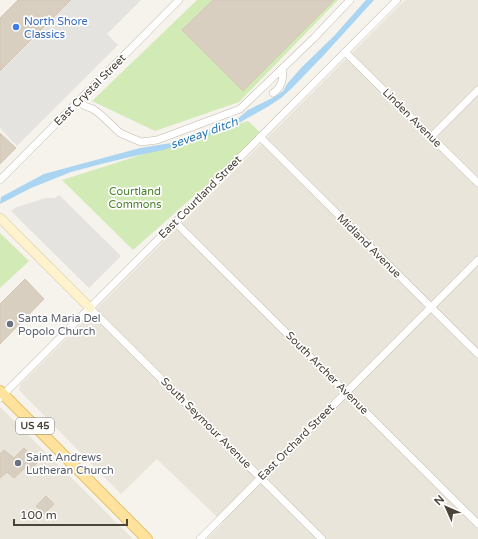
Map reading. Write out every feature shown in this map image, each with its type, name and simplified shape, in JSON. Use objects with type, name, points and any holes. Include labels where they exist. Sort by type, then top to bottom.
[{"type":"main road","name":"US 45","points":[[1,395],[147,539]]},
{"type":"street","name":"East Crystal Street","points":[[0,180],[179,0]]},
{"type":"street","points":[[79,101],[101,115],[120,133],[142,142],[157,140],[240,109],[314,38],[350,0]]},
{"type":"street","name":"East Courtland Street","points":[[1,395],[90,308],[397,0]]},
{"type":"street","name":"Linden Avenue","points":[[345,52],[478,184]]},
{"type":"street","points":[[273,93],[277,91],[281,84],[283,76],[282,69]]},
{"type":"street","points":[[431,137],[478,90]]},
{"type":"street","name":"Midland Avenue","points":[[260,137],[478,354]]},
{"type":"street","points":[[0,218],[90,308]]},
{"type":"street","name":"South Archer Avenue","points":[[175,222],[478,524]]},
{"type":"street","name":"East Orchard Street","points":[[200,539],[478,260]]},
{"type":"street","name":"South Seymour Avenue","points":[[90,308],[322,539]]},
{"type":"shaded area","points":[[72,0],[141,0],[107,34],[118,45],[17,146],[0,128],[0,72]]},
{"type":"shaded area","points":[[405,0],[478,0],[478,539],[207,539],[223,523],[157,459],[121,494],[19,390],[20,385]]},
{"type":"shaded area","points":[[59,195],[121,256],[89,288],[11,211],[17,207],[46,198],[55,198]]},
{"type":"shaded area","points":[[0,407],[133,539],[0,539]]},
{"type":"green space","points":[[197,0],[338,0],[239,102],[155,131],[92,101]]},
{"type":"green space","name":"Courtland Commons","points":[[248,121],[263,135],[133,250],[62,180]]},
{"type":"green space","points":[[0,233],[29,261],[0,288]]},
{"type":"water","name":"seveay ditch","points":[[366,0],[374,0],[291,89],[269,106],[239,123],[195,141],[71,172],[31,188],[0,204],[1,197],[44,174],[140,148],[171,143],[236,120],[248,110],[283,91],[287,84],[302,67],[334,36]]},
{"type":"building","points":[[18,0],[71,0],[0,71],[0,18]]},
{"type":"building","points":[[213,0],[334,0],[243,91],[182,30]]},
{"type":"building","points":[[0,133],[16,148],[0,164]]},
{"type":"building","name":"Santa Maria Del Popolo Church","points":[[25,279],[44,299],[0,344],[0,304]]},
{"type":"building","name":"Saint Andrews Lutheran Church","points":[[24,448],[38,462],[31,469],[28,465],[14,478],[7,472],[0,478],[0,454],[4,450],[14,458]]},
{"type":"building","points":[[46,496],[54,504],[44,514],[36,506]]},
{"type":"place","name":"North Shore Classics","points":[[16,27]]},
{"type":"place","name":"Santa Maria Del Popolo Church","points":[[10,324]]},
{"type":"place","name":"Saint Andrews Lutheran Church","points":[[18,463]]}]
